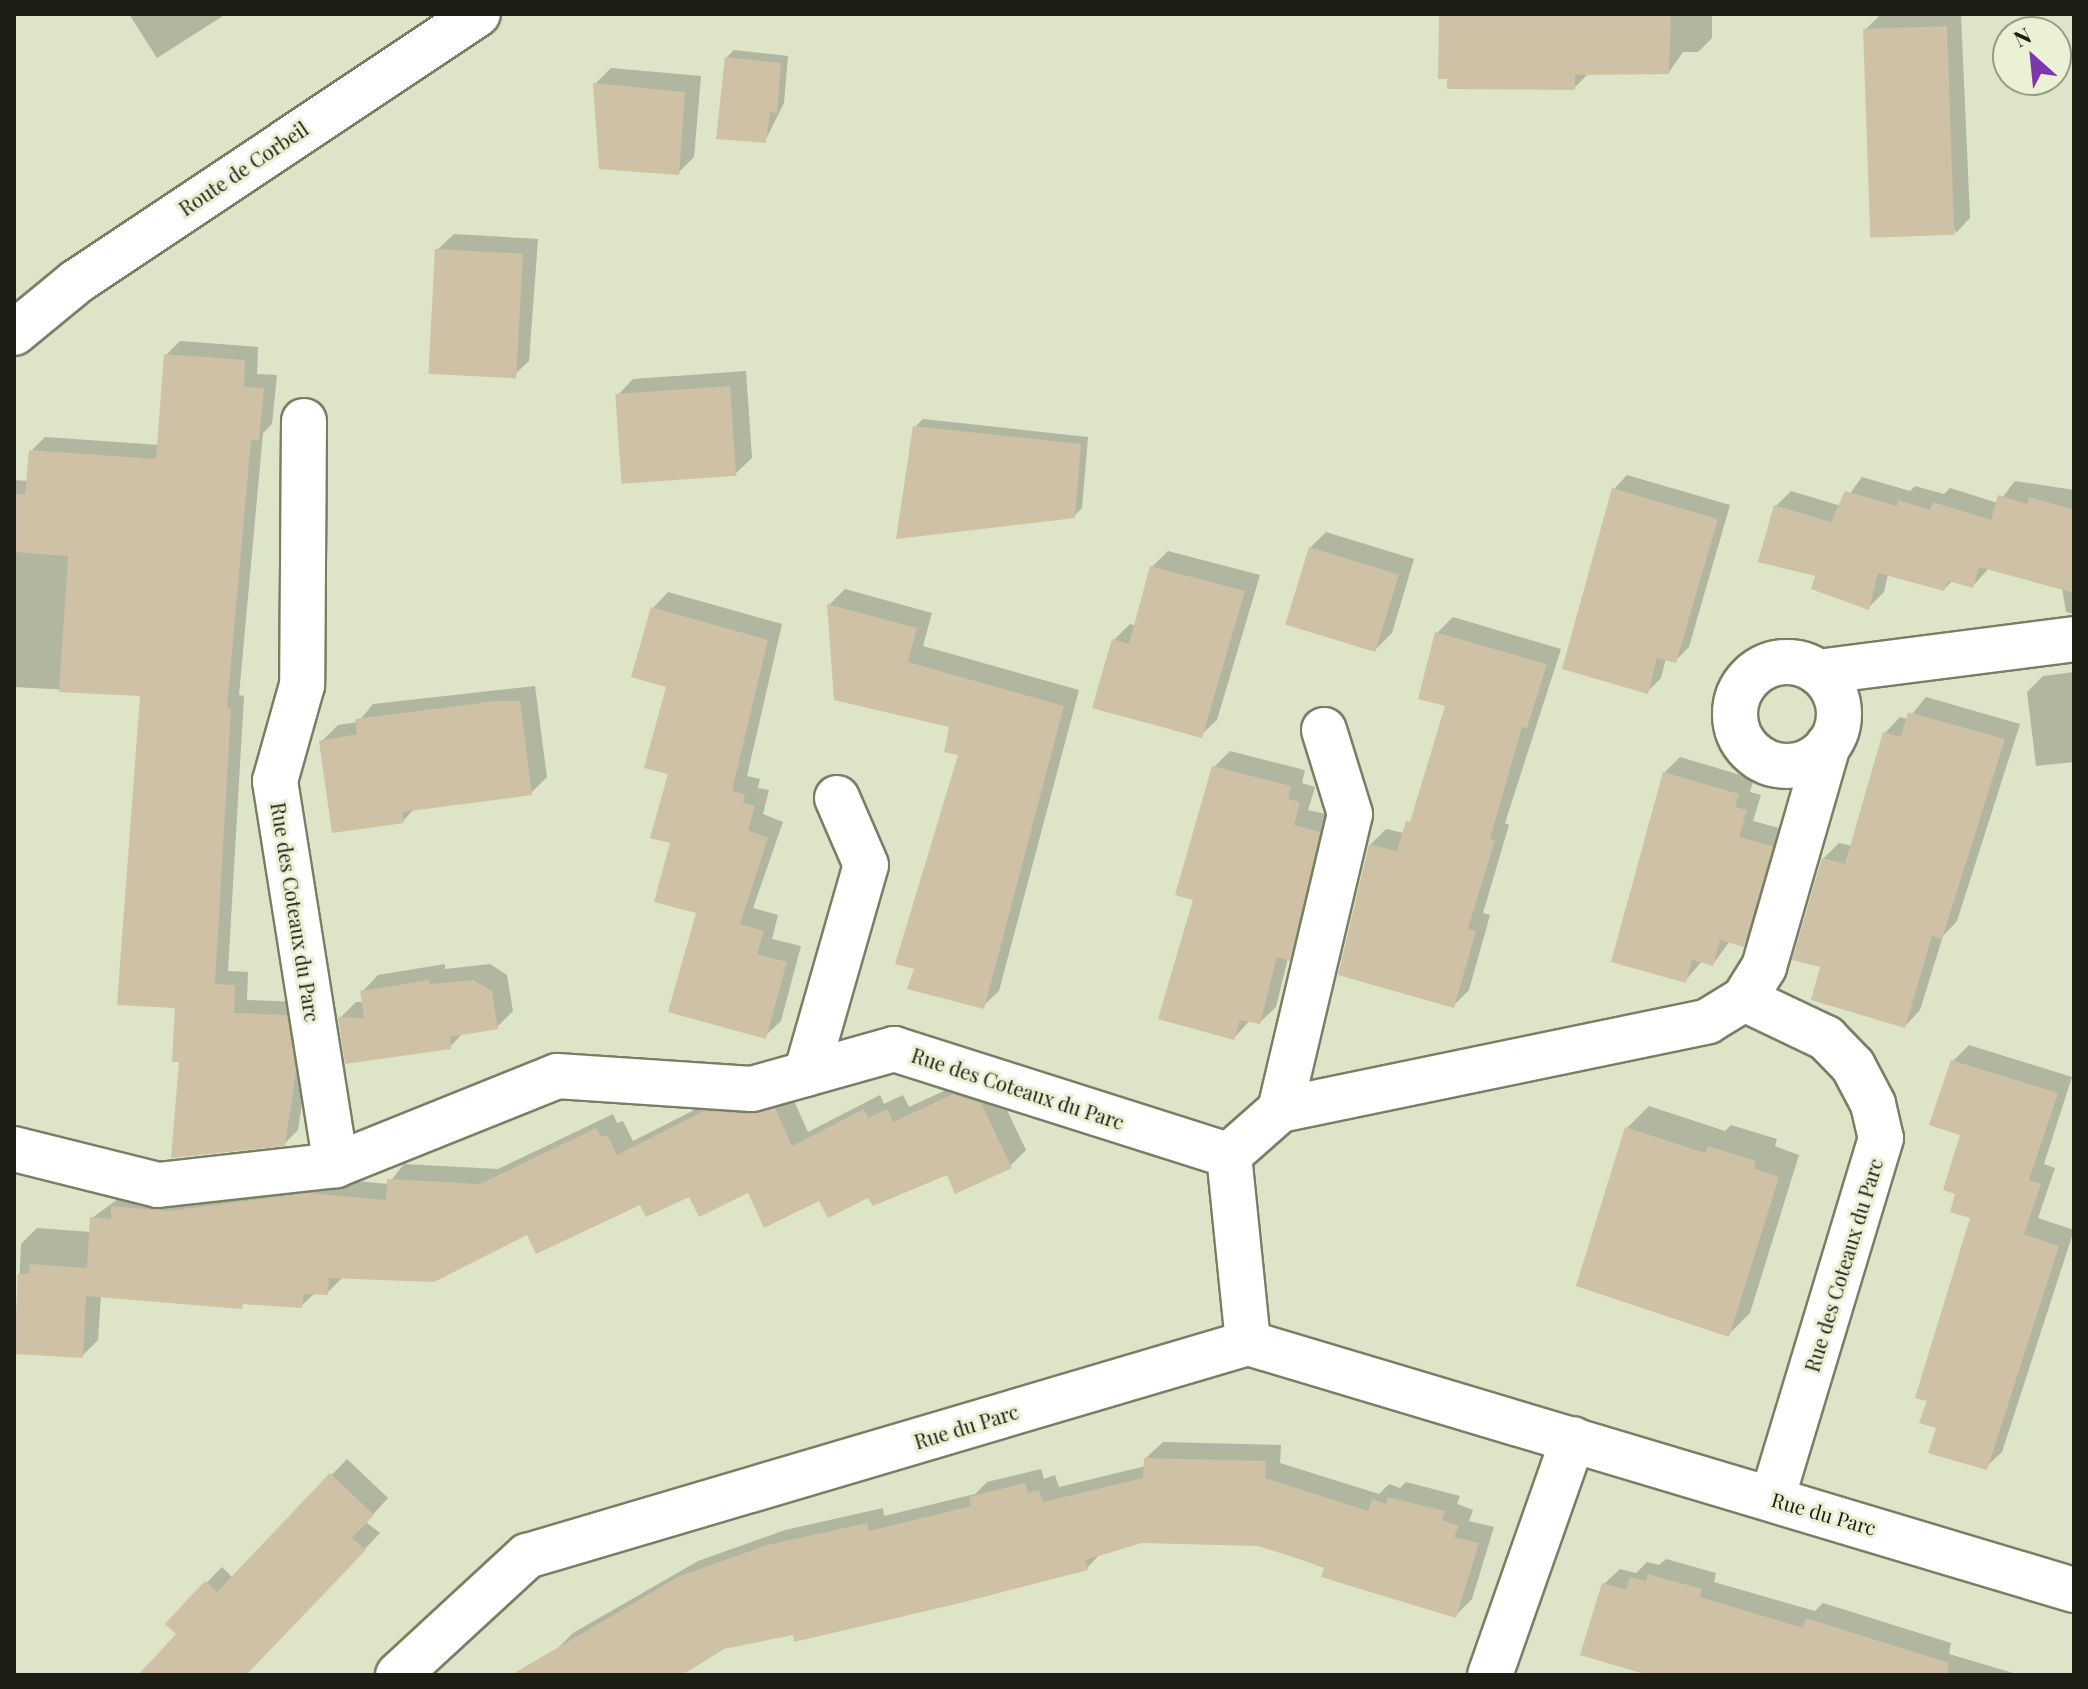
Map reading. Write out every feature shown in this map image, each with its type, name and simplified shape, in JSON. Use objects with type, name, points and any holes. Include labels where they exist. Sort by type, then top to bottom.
[{"type":"street","name":"Route de Corbeil","points":[[14,333],[89,273],[478,14]]},
{"type":"street","name":"Rue des Coteaux du Parc","points":[[304,421],[302,685],[275,781],[336,1165]]},
{"type":"street","points":[[1828,745],[1813,759],[1774,764],[1743,742],[1736,721],[1744,686],[1764,667],[1796,663],[1818,672],[2074,639]]},
{"type":"street","points":[[1248,1343],[1229,1155],[1280,1110],[1708,1021],[1744,999],[1764,967],[1839,706],[1818,672]]},
{"type":"street","points":[[1280,1110],[1350,814],[1324,730]]},
{"type":"street","points":[[806,1074],[866,865],[837,798]]},
{"type":"street","name":"Rue des Coteaux du Parc","points":[[1744,999],[1826,1038],[1853,1066],[1873,1104],[1881,1138],[1772,1498]]},
{"type":"street","name":"Rue des Coteaux du Parc","points":[[14,1149],[158,1185],[336,1165],[557,1076],[752,1089],[894,1049],[1229,1155]]},
{"type":"street","name":"Rue du Parc","points":[[398,1675],[527,1556],[1248,1343],[2074,1590]]},
{"type":"street","points":[[1490,1675],[1573,1439]]},
{"type":"building","points":[[1439,14],[1671,14],[1669,74],[1575,75],[1575,90],[1447,89],[1447,79],[1438,79]]},
{"type":"building","points":[[1947,26],[1954,235],[1870,238],[1863,29]]},
{"type":"building","points":[[725,57],[781,63],[777,113],[770,112],[766,143],[716,139]]},
{"type":"building","points":[[593,83],[685,92],[679,175],[599,169]]},
{"type":"building","points":[[435,249],[523,254],[516,378],[428,374]]},
{"type":"building","points":[[164,354],[245,360],[244,387],[264,388],[259,440],[251,440],[227,708],[231,709],[215,984],[235,985],[234,1013],[287,1015],[296,1071],[285,1146],[171,1158],[179,1062],[172,1062],[175,1008],[117,1005],[140,696],[59,692],[68,556],[14,552],[14,494],[25,494],[29,450],[156,459]]},
{"type":"building","points":[[730,386],[736,476],[622,484],[615,394]]},
{"type":"building","points":[[913,426],[1081,444],[1075,518],[896,539]]},
{"type":"building","points":[[1612,488],[1718,519],[1676,663],[1657,658],[1648,694],[1562,669]]},
{"type":"building","points":[[1845,491],[1897,506],[1898,500],[1930,510],[1933,502],[1991,520],[1998,495],[2027,504],[2029,497],[2074,510],[2074,593],[1979,567],[1973,588],[1948,581],[1944,591],[1878,573],[1869,610],[1811,589],[1815,576],[1758,562],[1774,505],[1831,522]]},
{"type":"building","points":[[1309,547],[1399,574],[1375,652],[1285,624]]},
{"type":"building","points":[[1150,566],[1245,591],[1202,738],[1092,708],[1112,639],[1129,644]]},
{"type":"building","points":[[827,604],[917,628],[908,662],[1064,706],[984,1009],[907,989],[914,969],[895,964],[958,755],[944,752],[949,727],[834,700]]},
{"type":"building","points":[[651,607],[768,640],[732,791],[745,794],[743,803],[755,806],[748,830],[768,838],[740,924],[729,921],[764,931],[757,954],[787,962],[766,1039],[668,1012],[696,913],[654,902],[670,843],[650,838],[668,774],[644,768],[666,687],[631,677]]},
{"type":"building","points":[[1435,632],[1547,664],[1527,728],[1522,727],[1490,839],[1495,840],[1468,929],[1476,931],[1454,1008],[1338,975],[1369,844],[1397,851],[1406,821],[1410,822],[1445,706],[1418,699]]},
{"type":"building","points":[[496,701],[520,701],[532,795],[402,812],[404,823],[332,833],[319,741],[357,734],[355,719]]},
{"type":"building","points":[[1908,712],[2005,739],[1942,939],[1932,936],[1905,1028],[1811,1000],[1820,967],[1792,960],[1822,858],[1845,864],[1883,732],[1901,737]]},
{"type":"building","points":[[1212,766],[1291,786],[1288,799],[1300,802],[1294,825],[1320,832],[1290,961],[1277,957],[1260,1024],[1240,1020],[1234,1040],[1158,1019],[1193,900],[1175,895]]},
{"type":"building","points":[[1663,772],[1739,794],[1735,807],[1747,810],[1739,837],[1773,846],[1744,947],[1720,940],[1713,966],[1692,960],[1686,983],[1611,962]]},
{"type":"building","points":[[429,980],[429,984],[473,980],[492,991],[498,1029],[450,1037],[451,1049],[345,1064],[338,1017],[364,1018],[360,991]]},
{"type":"building","points":[[1951,1060],[2058,1093],[2029,1180],[2041,1184],[2024,1234],[2059,1246],[1987,1470],[1928,1453],[1936,1428],[1919,1423],[1927,1401],[1915,1398],[1970,1218],[1950,1212],[1955,1194],[1943,1190],[1960,1135],[1929,1125]]},
{"type":"building","points":[[953,1094],[981,1103],[1012,1168],[955,1194],[947,1175],[873,1206],[868,1198],[828,1218],[819,1201],[764,1228],[748,1193],[699,1217],[689,1197],[646,1217],[640,1205],[536,1254],[527,1235],[434,1282],[329,1278],[328,1295],[304,1294],[302,1308],[243,1304],[242,1309],[86,1296],[83,1358],[14,1354],[18,1274],[29,1274],[30,1264],[87,1268],[90,1217],[111,1219],[111,1206],[167,1211],[309,1193],[386,1200],[387,1179],[480,1184],[596,1128],[601,1137],[607,1135],[617,1155],[704,1111],[751,1114],[775,1108],[792,1146],[864,1109],[868,1118],[887,1109],[893,1122]]},
{"type":"building","points":[[1625,1127],[1705,1153],[1708,1146],[1756,1161],[1754,1168],[1779,1177],[1729,1337],[1576,1286]]},
{"type":"building","points":[[1144,1458],[1266,1461],[1265,1478],[1368,1511],[1372,1499],[1386,1504],[1388,1497],[1445,1511],[1442,1520],[1459,1526],[1454,1537],[1479,1543],[1456,1618],[1321,1577],[1324,1567],[1258,1546],[1142,1543],[1085,1560],[1088,1570],[960,1603],[794,1642],[793,1635],[724,1649],[682,1675],[511,1675],[680,1576],[767,1545],[867,1523],[869,1531],[971,1506],[969,1497],[1025,1483],[1028,1493],[1039,1490],[1043,1502],[1143,1478]]},
{"type":"building","points":[[330,1473],[374,1515],[352,1538],[366,1550],[246,1675],[138,1675],[176,1634],[165,1624],[205,1581],[217,1592]]},
{"type":"building","points":[[1648,1574],[1702,1589],[1700,1597],[1803,1628],[1806,1618],[1949,1663],[1947,1675],[1648,1675],[1580,1655],[1602,1583],[1626,1590],[1630,1577],[1646,1581]]}]
